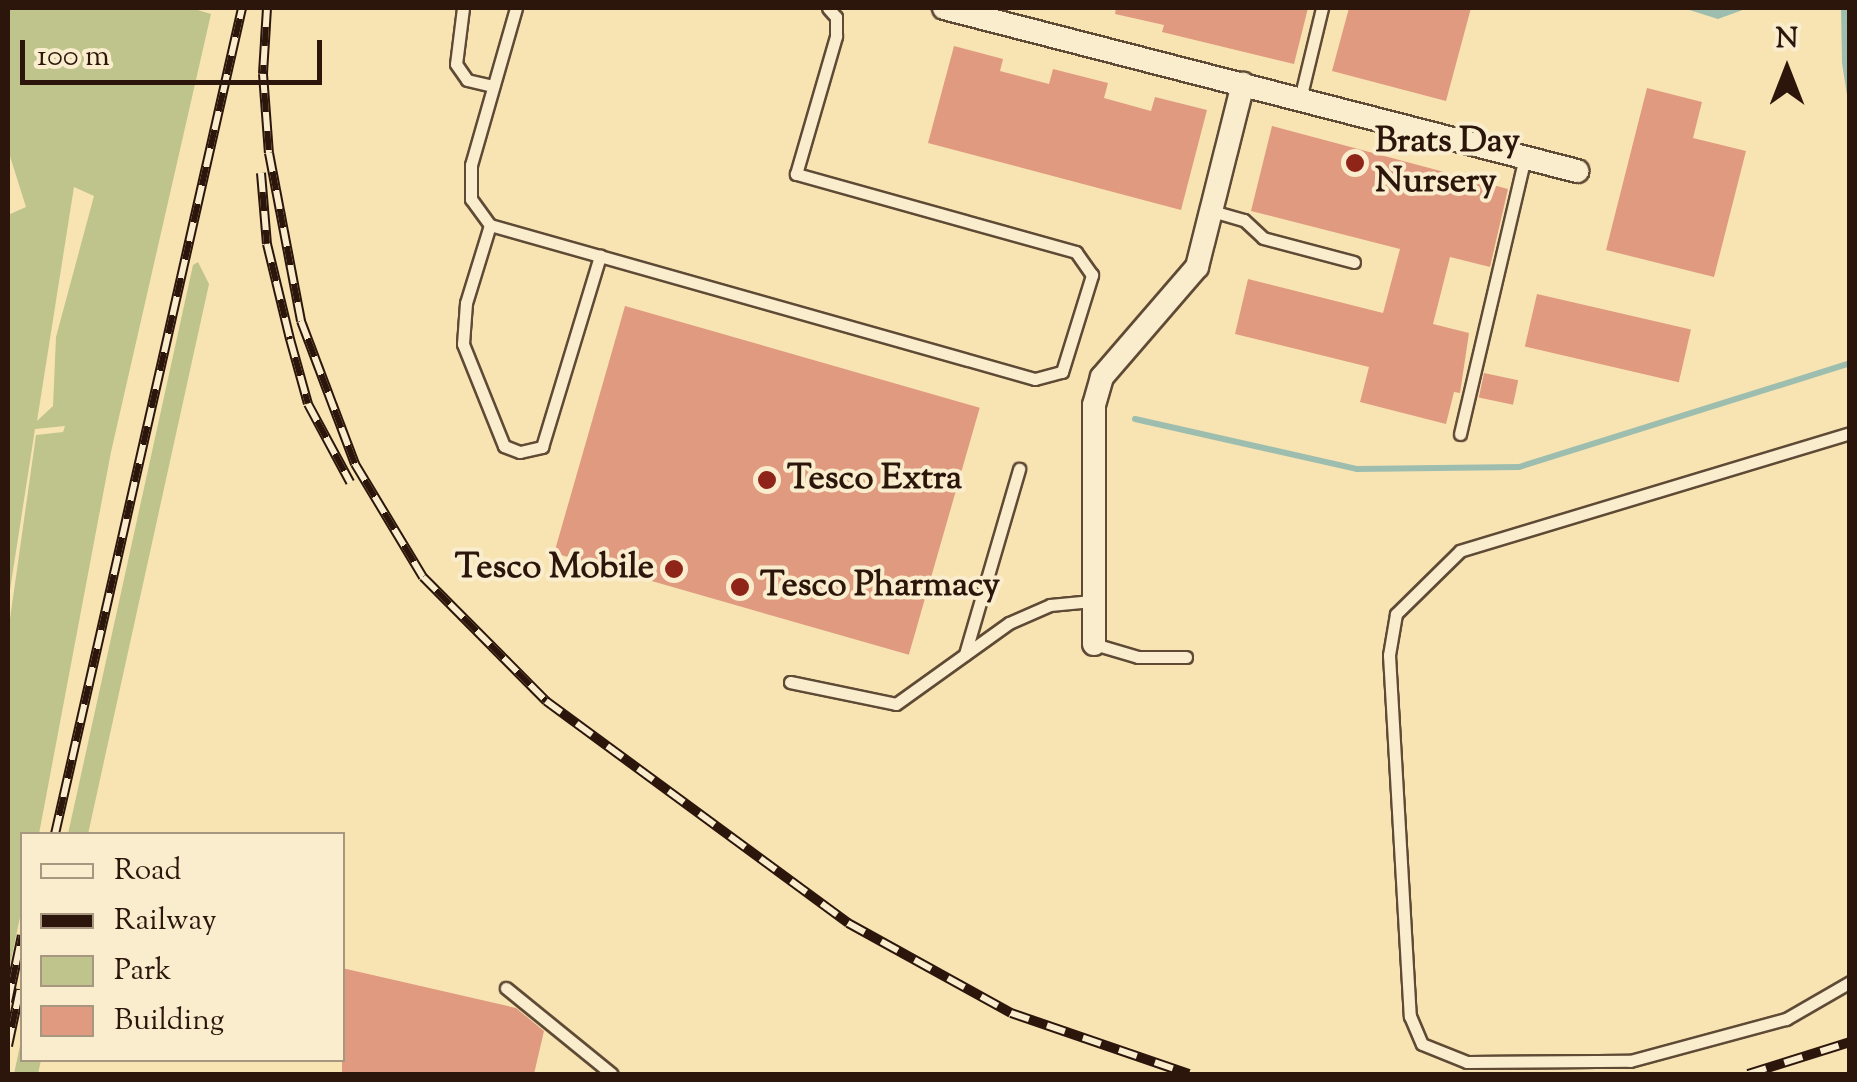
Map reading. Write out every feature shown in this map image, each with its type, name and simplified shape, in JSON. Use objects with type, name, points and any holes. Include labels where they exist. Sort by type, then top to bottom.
[{"type":"street","points":[[944,8],[1578,171]]},
{"type":"street","points":[[1094,644],[1091,420],[1102,377],[1197,267],[1244,84]]},
{"type":"lane","points":[[463,8],[456,64],[467,80],[493,86]]},
{"type":"lane","points":[[516,8],[470,165],[471,198],[490,225],[1035,379],[1062,372],[1092,275],[1076,252],[796,174],[836,36],[836,17],[828,8]]},
{"type":"lane","points":[[1300,99],[1322,8]]},
{"type":"lane","points":[[1460,434],[1525,157]]},
{"type":"lane","points":[[1212,211],[1244,220],[1263,238],[1354,262]]},
{"type":"lane","points":[[490,225],[466,302],[463,344],[504,446],[520,452],[542,448],[600,256]]},
{"type":"lane","points":[[1850,433],[1460,551],[1396,614],[1388,654],[1410,1016],[1422,1044],[1467,1062],[1630,1061],[1786,1018],[1850,982]]},
{"type":"lane","points":[[966,654],[1019,469]]},
{"type":"lane","points":[[790,682],[896,704],[966,654],[1050,605],[1092,601]]},
{"type":"lane","points":[[1094,644],[1138,657],[1186,657]]},
{"type":"lane","points":[[506,988],[612,1074]]},
{"type":"green space","points":[[8,8],[191,8],[211,14],[111,452],[39,832],[20,832],[20,917],[8,974],[8,633],[36,435],[63,432],[65,426],[35,429],[8,603],[8,215],[26,207],[8,150]],"holes":[[[74,187],[94,196],[56,337],[53,406],[37,421]]]},
{"type":"green space","points":[[198,262],[209,284],[88,832],[68,832],[193,265]]},
{"type":"green space","points":[[20,1046],[20,1062],[41,1062],[38,1074],[14,1074]]},
{"type":"shaded area","points":[[1683,8],[1748,8],[1718,19]]},
{"type":"shaded area","points":[[1841,8],[1849,8],[1849,108],[1842,63]]},
{"type":"building","points":[[1116,8],[1308,8],[1294,64],[1162,32],[1164,25],[1115,14]]},
{"type":"building","points":[[1349,8],[1471,8],[1446,101],[1332,71]]},
{"type":"building","points":[[954,46],[1003,59],[1000,71],[1049,84],[1053,69],[1108,83],[1104,98],[1151,111],[1155,97],[1207,110],[1181,210],[928,143]]},
{"type":"building","points":[[1647,88],[1702,102],[1693,138],[1746,151],[1714,277],[1606,250]]},
{"type":"building","points":[[1272,126],[1508,189],[1490,267],[1450,257],[1433,324],[1469,333],[1460,393],[1454,392],[1446,424],[1360,402],[1369,367],[1235,334],[1248,279],[1383,313],[1400,249],[1251,211]]},
{"type":"building","points":[[1537,294],[1691,330],[1679,382],[1525,347]]},
{"type":"building","name":"Tesco Extra","points":[[625,306],[980,408],[909,655],[554,553]]},
{"type":"building","points":[[1484,373],[1518,380],[1513,405],[1479,397]]},
{"type":"building","points":[[345,969],[516,1008],[544,1031],[534,1074],[342,1074]]},
{"type":"waterway","points":[[1135,419],[1357,469],[1519,467],[1850,363]]},
{"type":"railway","points":[[55,832],[242,8]]},
{"type":"railway","points":[[267,8],[263,74],[269,153],[301,321],[355,464],[423,577],[546,701],[848,923],[1011,1013],[1189,1074]]},
{"type":"railway","points":[[261,173],[267,244],[308,404],[350,482]]},
{"type":"railway","points":[[8,1002],[20,945]]},
{"type":"railway","points":[[8,1046],[20,989]]},
{"type":"railway","points":[[1748,1074],[1850,1042]]},
{"type":"place","name":"Brats Day Nursery","points":[[1355,163]]},
{"type":"place","name":"Tesco Extra","points":[[767,480]]},
{"type":"place","name":"Tesco Mobile","points":[[674,569]]},
{"type":"place","name":"Tesco Pharmacy","points":[[740,587]]}]
